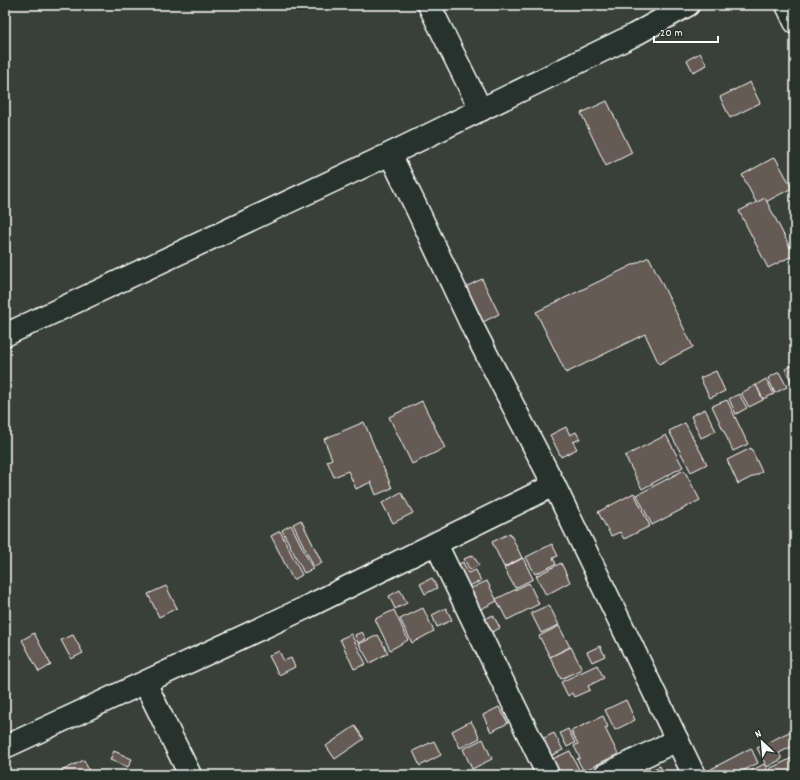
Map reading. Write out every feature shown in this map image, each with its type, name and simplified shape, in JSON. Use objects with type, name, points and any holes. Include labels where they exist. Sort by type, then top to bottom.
[{"type":"street","points":[[429,5],[481,110]]},
{"type":"street","points":[[5,335],[390,154],[634,35],[688,5]]},
{"type":"street","points":[[787,5],[795,22]]},
{"type":"street","points":[[390,154],[474,330],[554,485],[694,775]]},
{"type":"street","points":[[5,747],[305,608],[554,485]]},
{"type":"street","points":[[436,544],[548,775]]},
{"type":"street","points":[[145,683],[190,775]]},
{"type":"street","points":[[605,775],[677,740]]},
{"type":"building","points":[[700,53],[707,65],[693,72],[687,60]]},
{"type":"building","points":[[750,82],[760,103],[730,118],[720,97]]},
{"type":"building","points":[[607,101],[632,153],[606,166],[581,113]]},
{"type":"building","points":[[775,157],[792,188],[758,206],[742,175]]},
{"type":"building","points":[[765,198],[794,255],[768,268],[739,211]]},
{"type":"building","points":[[649,257],[693,347],[659,364],[645,334],[566,373],[536,312]]},
{"type":"building","points":[[482,279],[499,314],[477,325],[459,290]]},
{"type":"building","points":[[795,364],[795,382],[792,383],[785,369]]},
{"type":"building","points":[[716,371],[725,391],[710,398],[700,378]]},
{"type":"building","points":[[779,372],[787,387],[775,393],[768,378]]},
{"type":"building","points":[[766,379],[774,394],[763,399],[756,385]]},
{"type":"building","points":[[756,385],[763,400],[749,407],[741,393]]},
{"type":"building","points":[[739,394],[747,408],[736,414],[729,399]]},
{"type":"building","points":[[727,400],[748,444],[733,451],[712,406]]},
{"type":"building","points":[[422,401],[445,448],[412,464],[389,417]]},
{"type":"building","points":[[705,409],[716,431],[701,438],[691,416]]},
{"type":"building","points":[[364,422],[392,488],[376,495],[371,482],[356,489],[348,471],[334,477],[327,461],[332,459],[324,439]]},
{"type":"building","points":[[685,423],[707,464],[691,472],[669,431]]},
{"type":"building","points":[[566,427],[570,435],[576,432],[580,439],[573,442],[577,449],[561,457],[550,435]]},
{"type":"building","points":[[666,435],[683,467],[642,489],[625,456]]},
{"type":"building","points":[[751,448],[762,472],[738,484],[727,460]]},
{"type":"building","points":[[684,470],[700,500],[652,525],[637,495]]},
{"type":"building","points":[[401,492],[413,513],[393,523],[382,503]]},
{"type":"building","points":[[634,493],[650,526],[624,539],[620,532],[611,536],[598,512]]},
{"type":"building","points":[[301,520],[322,563],[314,567],[293,524]]},
{"type":"building","points":[[291,525],[313,569],[304,573],[282,530]]},
{"type":"building","points":[[280,531],[302,575],[293,580],[271,536]]},
{"type":"building","points":[[510,533],[522,558],[504,567],[492,542]]},
{"type":"building","points":[[552,544],[558,556],[553,558],[556,564],[535,574],[526,557]]},
{"type":"building","points":[[473,555],[479,565],[470,570],[464,559]]},
{"type":"building","points":[[523,558],[533,579],[515,588],[504,568]]},
{"type":"building","points":[[463,562],[468,573],[476,570],[481,581],[461,589],[451,568]]},
{"type":"building","points":[[561,563],[570,582],[546,595],[536,576]]},
{"type":"building","points":[[432,578],[437,588],[425,594],[420,584]]},
{"type":"building","points":[[487,581],[497,601],[473,613],[463,592]]},
{"type":"building","points":[[529,583],[539,604],[507,620],[496,599]]},
{"type":"building","points":[[166,586],[177,608],[159,617],[148,594]]},
{"type":"building","points":[[400,590],[407,603],[395,609],[389,596]]},
{"type":"building","points":[[549,605],[559,625],[541,633],[531,613]]},
{"type":"building","points":[[423,608],[434,631],[412,643],[400,619]]},
{"type":"building","points":[[446,608],[452,620],[437,627],[432,615]]},
{"type":"building","points":[[394,610],[408,640],[390,650],[375,619]]},
{"type":"building","points":[[493,615],[500,628],[486,635],[479,622]]},
{"type":"building","points":[[559,626],[570,647],[550,657],[539,636]]},
{"type":"building","points":[[362,632],[366,639],[358,643],[355,635]]},
{"type":"building","points":[[34,633],[51,665],[39,672],[22,640]]},
{"type":"building","points":[[351,634],[366,664],[354,669],[340,639]]},
{"type":"building","points":[[73,635],[83,653],[71,659],[61,640]]},
{"type":"building","points":[[378,635],[388,653],[370,663],[359,644]]},
{"type":"building","points":[[600,646],[605,656],[592,662],[587,652]]},
{"type":"building","points":[[571,647],[582,669],[561,679],[550,657]]},
{"type":"building","points":[[279,651],[284,661],[291,658],[295,667],[279,675],[269,656]]},
{"type":"building","points":[[597,665],[604,678],[588,686],[590,690],[574,697],[572,693],[568,696],[561,682]]},
{"type":"building","points":[[626,700],[635,720],[615,730],[605,710]]},
{"type":"building","points":[[499,707],[508,723],[491,732],[483,715]]},
{"type":"building","points":[[603,716],[608,727],[605,728],[618,754],[583,770],[577,759],[580,758],[574,746],[578,744],[571,731]]},
{"type":"building","points":[[471,721],[480,738],[460,748],[452,731]]},
{"type":"building","points":[[355,726],[364,739],[335,759],[326,746]]},
{"type":"building","points":[[568,729],[575,743],[567,747],[560,733]]},
{"type":"building","points":[[795,729],[795,745],[779,753],[782,759],[767,767],[757,748]]},
{"type":"building","points":[[554,733],[563,750],[546,758],[538,741]]},
{"type":"building","points":[[483,739],[492,759],[472,769],[463,749]]},
{"type":"building","points":[[434,741],[441,755],[420,766],[413,751]]},
{"type":"building","points":[[751,748],[758,763],[735,775],[713,775],[711,769]]},
{"type":"building","points":[[114,751],[132,759],[128,767],[110,760]]},
{"type":"building","points":[[570,751],[581,774],[556,775],[550,760]]},
{"type":"building","points":[[792,758],[795,765],[795,773],[790,775],[772,775],[769,769]]},
{"type":"building","points":[[84,760],[91,775],[53,775]]},
{"type":"building","points":[[764,764],[770,775],[753,775],[751,771]]},
{"type":"building","points":[[660,766],[664,775],[640,775]]}]
